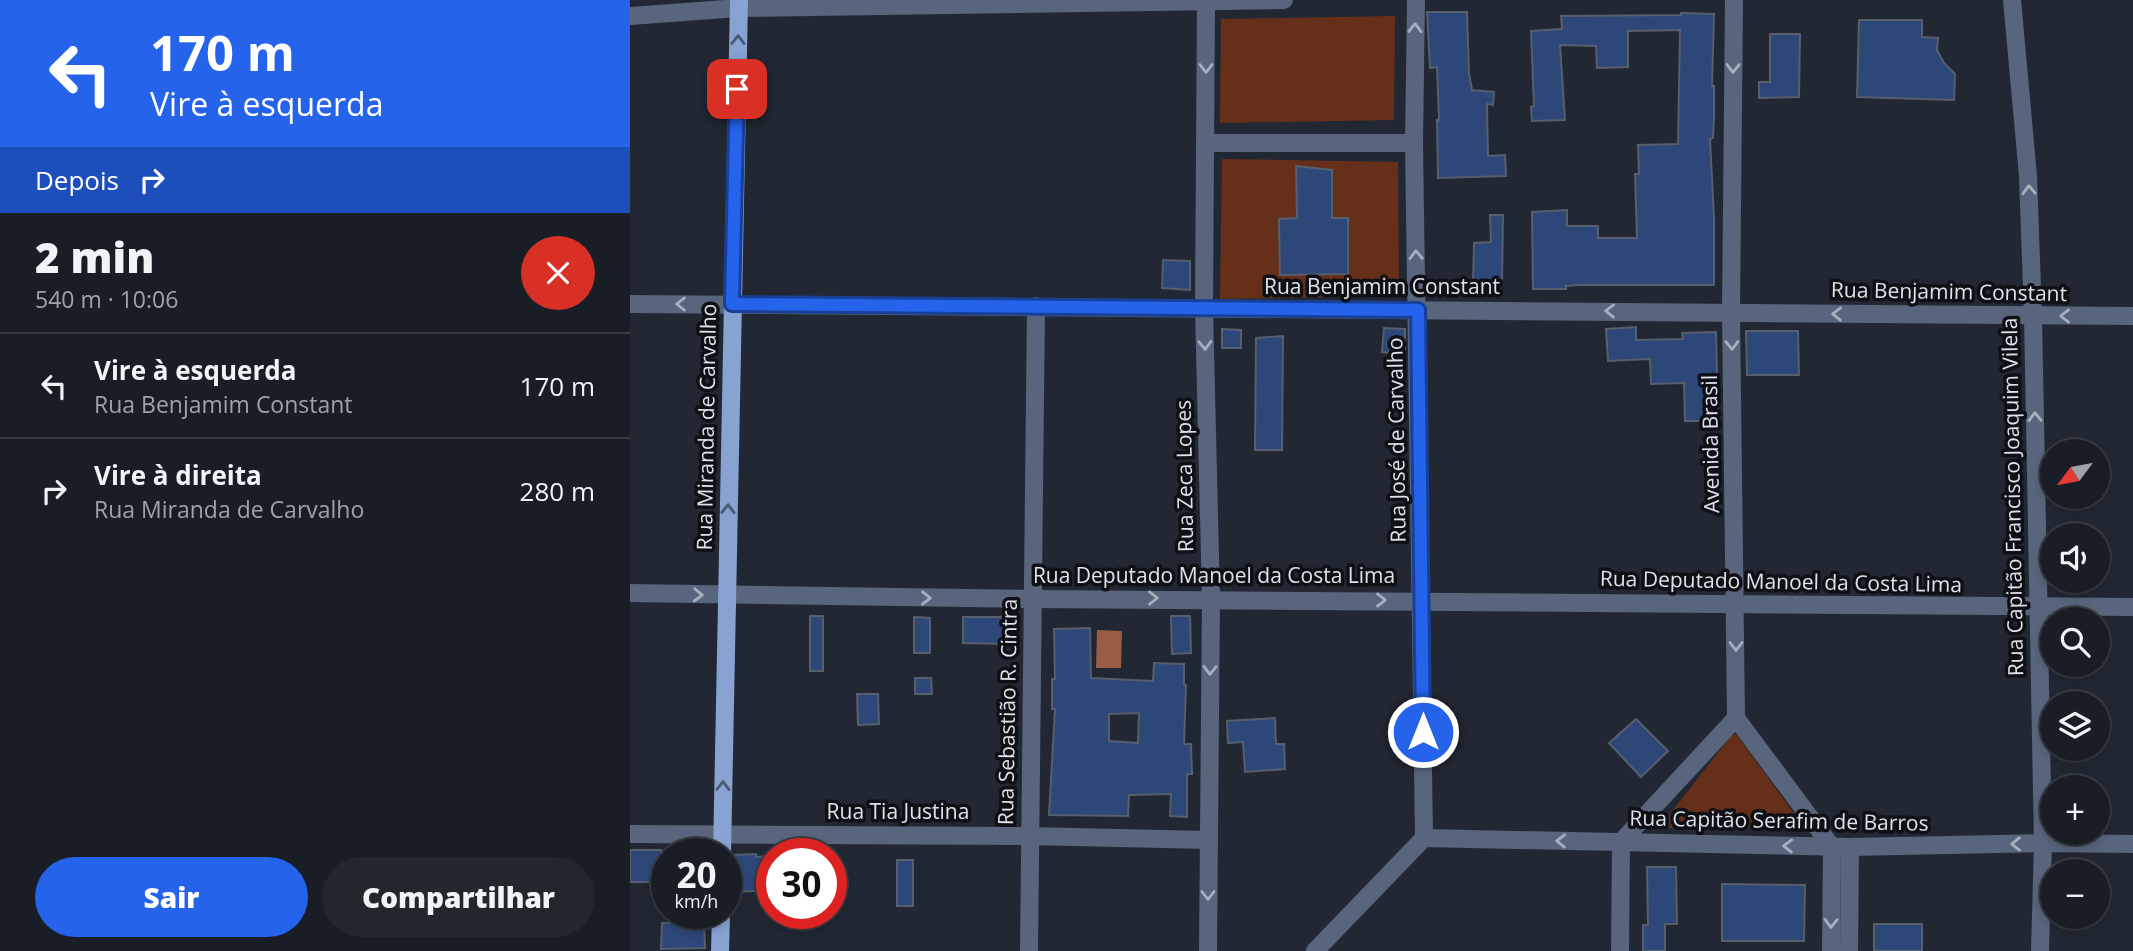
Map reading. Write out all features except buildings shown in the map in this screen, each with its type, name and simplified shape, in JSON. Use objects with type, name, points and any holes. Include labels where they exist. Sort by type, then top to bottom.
[{"type":"main road","name":"Rua Miranda de Carvalho","points":[[722,838],[739,4]]},
{"type":"main road","points":[[720,951],[721,929]]},
{"type":"street","name":"Rua Zeca Lopes","points":[[1206,0],[1204,308],[1211,598],[1209,951]]},
{"type":"street","points":[[630,16],[739,4],[1284,0]]},
{"type":"street","name":"Rua José de Carvalho","points":[[1416,0],[1414,143],[1424,838]]},
{"type":"street","name":"Avenida Brasil","points":[[1734,0],[1731,313],[1736,718]]},
{"type":"street","name":"Rua Capitão Francisco Joaquim Vilela","points":[[2012,0],[2028,177],[2042,775]]},
{"type":"street","points":[[1206,142],[1414,143]]},
{"type":"street","name":"Rua Benjamim Constant","points":[[630,304],[2133,316]]},
{"type":"street","name":"Rua Sebastião R. Cintra","points":[[1029,951],[1036,306]]},
{"type":"street","name":"Rua Deputado Manoel da Costa Lima","points":[[630,593],[1032,599],[1211,598],[2133,607]]},
{"type":"street","points":[[1620,951],[1621,842],[1736,718],[1841,847],[1849,951]]},
{"type":"street","name":"Rua Tia Justina","points":[[630,834],[1029,836],[1208,840]]},
{"type":"street","points":[[1315,951],[1424,838]]},
{"type":"street","name":"Rua Capitão Serafim de Barros","points":[[1424,838],[1841,847],[2040,843]]},
{"type":"street","name":"Rua Capitão Serafim de Barros","points":[[2110,844],[2133,844]]},
{"type":"street","name":"Rua Capitão Francisco Joaquim Vilela","points":[[2040,951],[2043,845]]},
{"type":"street","points":[[1831,951],[1841,847]]},
{"type":"shaded area","points":[[1395,16],[1394,120],[1220,123],[1221,19]]},
{"type":"shaded area","points":[[1222,159],[1398,162],[1399,296],[1220,299]]},
{"type":"shaded area","points":[[1097,630],[1122,631],[1121,668],[1096,668]]},
{"type":"shaded area","points":[[1736,734],[1804,827],[1659,828],[1731,736]]},
{"type":"route","points":[[737,89],[732,304],[1418,310],[1423,732]]}]
